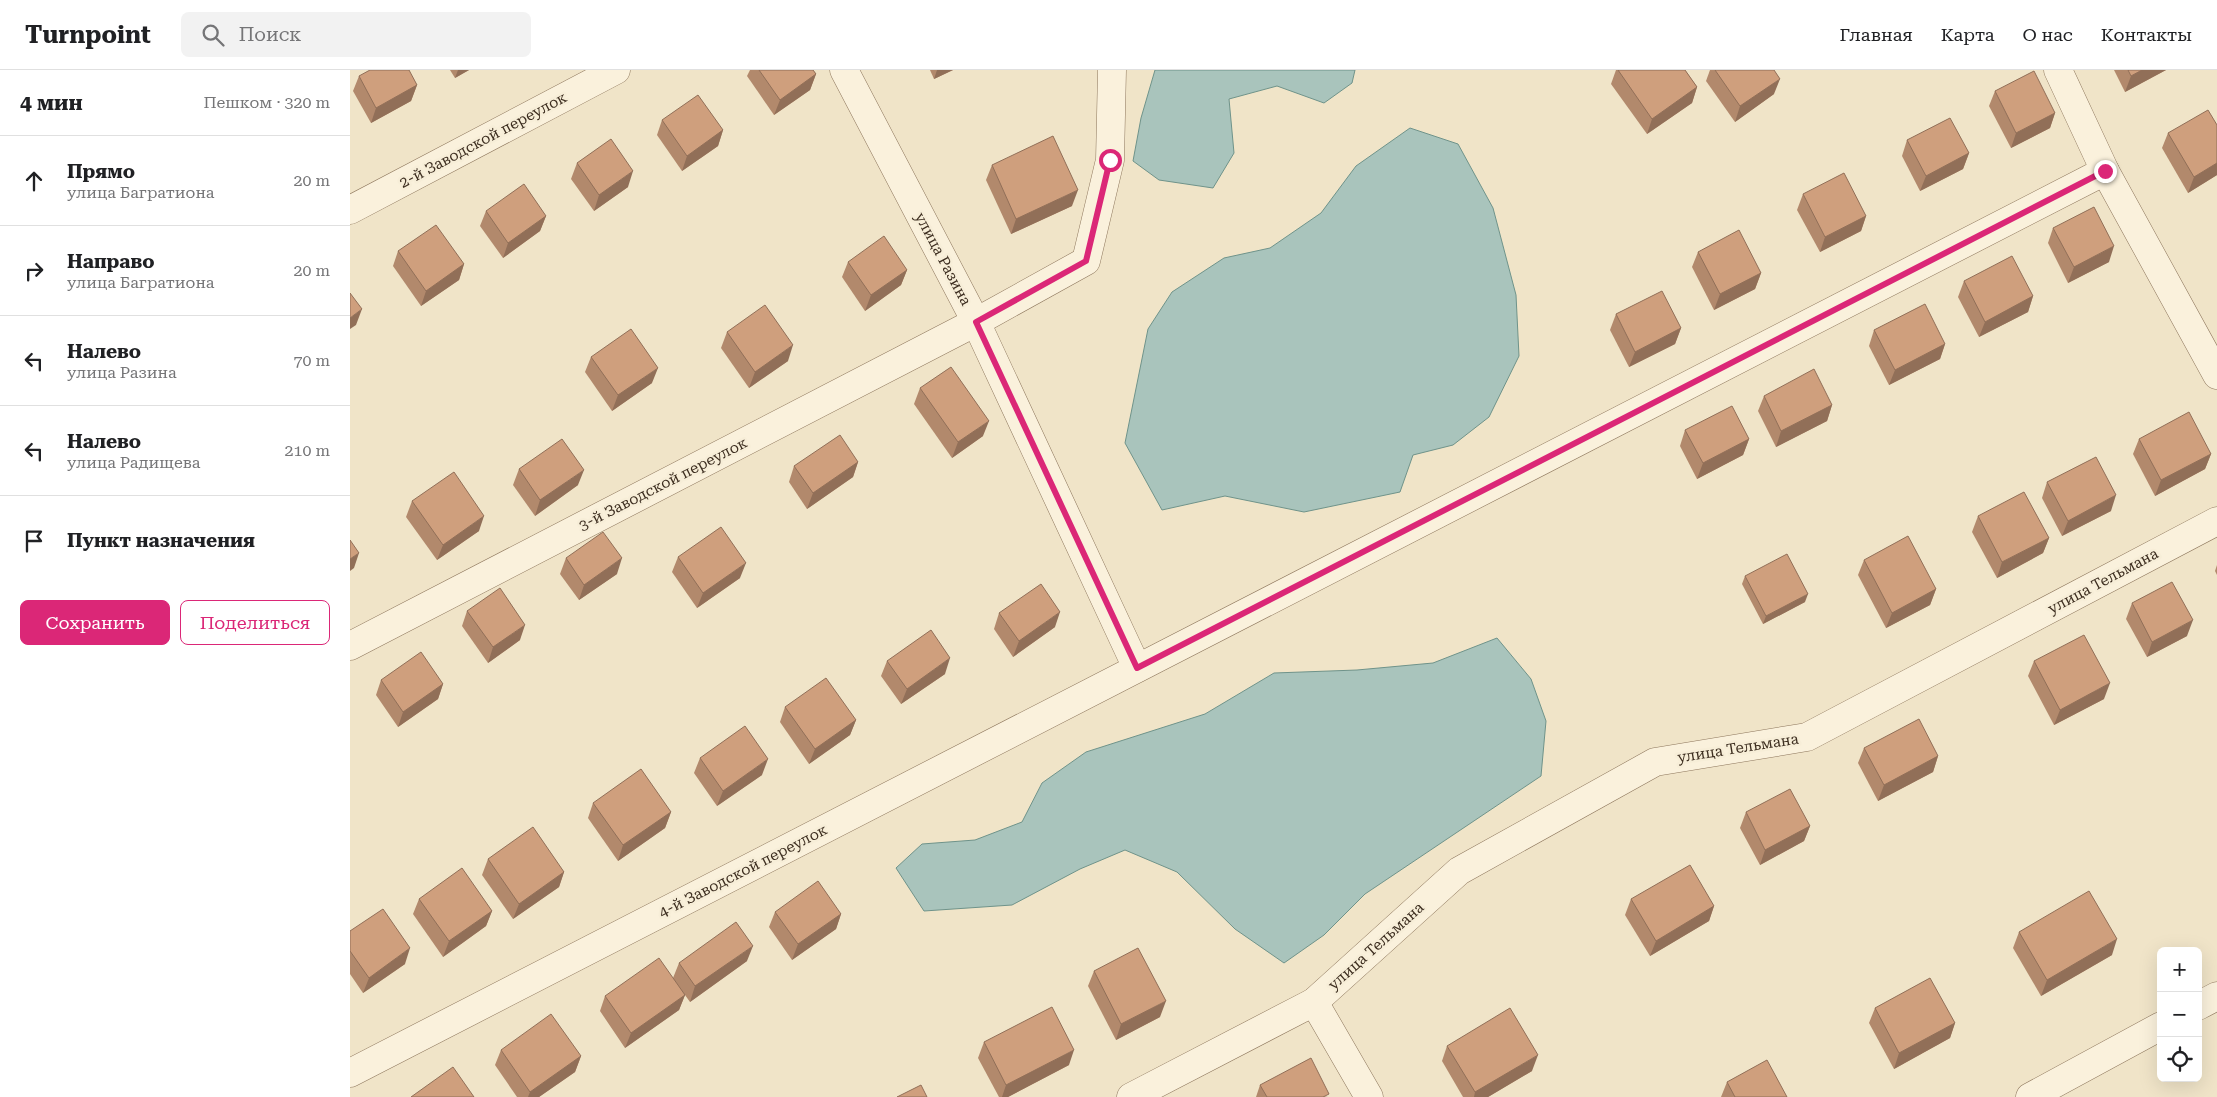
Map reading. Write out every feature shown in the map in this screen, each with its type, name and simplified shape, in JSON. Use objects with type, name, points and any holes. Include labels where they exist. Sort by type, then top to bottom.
[{"type":"street","name":"2-й Заводской переулок","points":[[350,210],[616,70]]},
{"type":"street","name":"улица Разина","points":[[844,70],[976,322],[1137,668]]},
{"type":"street","name":"3-й Заводской переулок","points":[[350,646],[976,322],[1086,261],[1110,160],[1112,70]]},
{"type":"street","points":[[2058,70],[2105,171],[2217,375]]},
{"type":"street","name":"4-й Заводской переулок","points":[[350,1074],[2105,171]]},
{"type":"street","name":"улица Тельмана","points":[[1131,1097],[1314,1002],[1459,870],[1655,762],[1807,737],[2217,521]]},
{"type":"street","points":[[2202,1004],[2217,996]]},
{"type":"street","points":[[1314,1002],[1369,1097]]},
{"type":"street","points":[[2030,1097],[2157,1028]]},
{"type":"water","points":[[1155,70],[1355,70],[1352,83],[1324,103],[1277,86],[1229,99],[1234,153],[1213,188],[1159,180],[1133,161],[1141,118]]},
{"type":"water","points":[[1410,128],[1458,144],[1493,208],[1516,295],[1519,356],[1489,417],[1453,445],[1413,455],[1400,492],[1304,512],[1225,496],[1162,510],[1125,443],[1148,329],[1172,292],[1224,258],[1270,248],[1321,213],[1356,166]]},
{"type":"water","points":[[1497,638],[1531,679],[1546,721],[1541,776],[1365,894],[1324,935],[1284,963],[1235,929],[1177,872],[1125,850],[1080,869],[1012,905],[924,911],[896,868],[922,844],[975,840],[1022,822],[1042,783],[1086,752],[1205,714],[1274,673],[1357,670],[1433,663]]},
{"type":"building","points":[[370,70],[409,70],[417,85],[376,108],[359,76]]},
{"type":"building","points":[[759,70],[813,70],[816,74],[780,100]]},
{"type":"building","points":[[1618,70],[1685,70],[1697,87],[1652,119]]},
{"type":"building","points":[[1715,70],[1774,70],[1780,79],[1740,106]]},
{"type":"building","points":[[2128,70],[2142,70],[2131,76]]},
{"type":"building","points":[[2034,71],[2055,113],[2016,133],[1995,91]]},
{"type":"building","points":[[698,95],[723,130],[687,156],[662,120]]},
{"type":"building","points":[[2208,110],[2217,125],[2217,163],[2194,177],[2168,133]]},
{"type":"building","points":[[1950,118],[1969,153],[1926,176],[1907,140]]},
{"type":"building","points":[[1053,136],[1078,190],[1016,219],[992,165]]},
{"type":"building","points":[[611,139],[633,171],[599,195],[577,163]]},
{"type":"building","points":[[1844,173],[1866,216],[1825,237],[1803,194]]},
{"type":"building","points":[[524,184],[546,216],[508,243],[486,211]]},
{"type":"building","points":[[2094,207],[2114,246],[2074,267],[2053,228]]},
{"type":"building","points":[[436,225],[464,264],[426,291],[398,251]]},
{"type":"building","points":[[1739,230],[1761,273],[1720,294],[1698,252]]},
{"type":"building","points":[[884,236],[907,270],[871,295],[848,262]]},
{"type":"building","points":[[2012,256],[2033,296],[1985,322],[1964,281]]},
{"type":"building","points":[[1662,291],[1681,328],[1635,352],[1616,314]]},
{"type":"building","points":[[350,293],[362,309],[350,318]]},
{"type":"building","points":[[1925,304],[1945,344],[1895,370],[1874,330]]},
{"type":"building","points":[[765,305],[793,345],[755,372],[727,332]]},
{"type":"building","points":[[631,329],[658,368],[618,395],[591,357]]},
{"type":"building","points":[[951,367],[989,421],[958,442],[920,388]]},
{"type":"building","points":[[1814,369],[1832,405],[1781,431],[1764,396]]},
{"type":"building","points":[[1732,406],[1749,439],[1703,463],[1685,430]]},
{"type":"building","points":[[2189,412],[2211,454],[2161,480],[2139,439]]},
{"type":"building","points":[[840,435],[858,462],[813,493],[794,466]]},
{"type":"building","points":[[562,439],[584,470],[540,500],[519,469]]},
{"type":"building","points":[[2096,457],[2116,495],[2068,521],[2047,482]]},
{"type":"building","points":[[454,472],[484,516],[443,545],[412,501]]},
{"type":"building","points":[[2024,492],[2049,538],[2002,562],[1978,516]]},
{"type":"building","points":[[721,527],[746,563],[703,593],[678,557]]},
{"type":"building","points":[[603,532],[622,558],[584,585],[566,558]]},
{"type":"building","points":[[1908,536],[1936,589],[1892,613],[1864,560]]},
{"type":"building","points":[[350,540],[359,553],[350,559]]},
{"type":"building","points":[[1787,554],[1808,594],[1766,616],[1745,576]]},
{"type":"building","points":[[2172,582],[2193,620],[2152,642],[2132,603]]},
{"type":"building","points":[[1041,584],[1060,612],[1019,641],[999,613]]},
{"type":"building","points":[[500,588],[525,625],[493,647],[467,611]]},
{"type":"building","points":[[931,630],[950,658],[907,689],[887,661]]},
{"type":"building","points":[[2084,635],[2110,683],[2060,710],[2034,661]]},
{"type":"building","points":[[421,652],[443,684],[403,712],[381,680]]},
{"type":"building","points":[[826,678],[856,720],[815,749],[785,707]]},
{"type":"building","points":[[1919,719],[1938,756],[1884,785],[1864,748]]},
{"type":"building","points":[[745,726],[768,759],[723,791],[700,758]]},
{"type":"building","points":[[641,769],[671,812],[623,845],[593,803]]},
{"type":"building","points":[[1790,789],[1810,826],[1765,850],[1746,812]]},
{"type":"building","points":[[533,827],[564,872],[519,904],[488,859]]},
{"type":"building","points":[[1690,865],[1714,906],[1656,941],[1631,899]]},
{"type":"building","points":[[462,868],[492,911],[449,941],[419,899]]},
{"type":"building","points":[[818,881],[841,914],[798,944],[775,912]]},
{"type":"building","points":[[2089,891],[2117,939],[2047,980],[2019,932]]},
{"type":"building","points":[[383,909],[410,948],[369,978],[350,951],[350,931]]},
{"type":"building","points":[[736,922],[753,946],[695,986],[679,963]]},
{"type":"building","points":[[1138,948],[1166,1001],[1121,1024],[1094,971]]},
{"type":"building","points":[[659,958],[685,995],[631,1033],[605,996]]},
{"type":"building","points":[[1930,978],[1955,1023],[1899,1053],[1875,1008]]},
{"type":"building","points":[[1052,1007],[1074,1050],[1006,1085],[984,1042]]},
{"type":"building","points":[[1510,1008],[1538,1055],[1475,1092],[1447,1046]]},
{"type":"building","points":[[551,1014],[581,1056],[530,1092],[501,1050]]},
{"type":"building","points":[[1311,1058],[1329,1094],[1323,1097],[1267,1097],[1260,1085]]},
{"type":"building","points":[[1767,1060],[1787,1097],[1735,1097],[1727,1082]]},
{"type":"building","points":[[453,1067],[474,1097],[411,1097]]},
{"type":"building","points":[[921,1085],[927,1097],[897,1097]]},
{"type":"route","points":[[1110,160],[1086,261],[976,322],[1137,668],[2105,171]]}]
